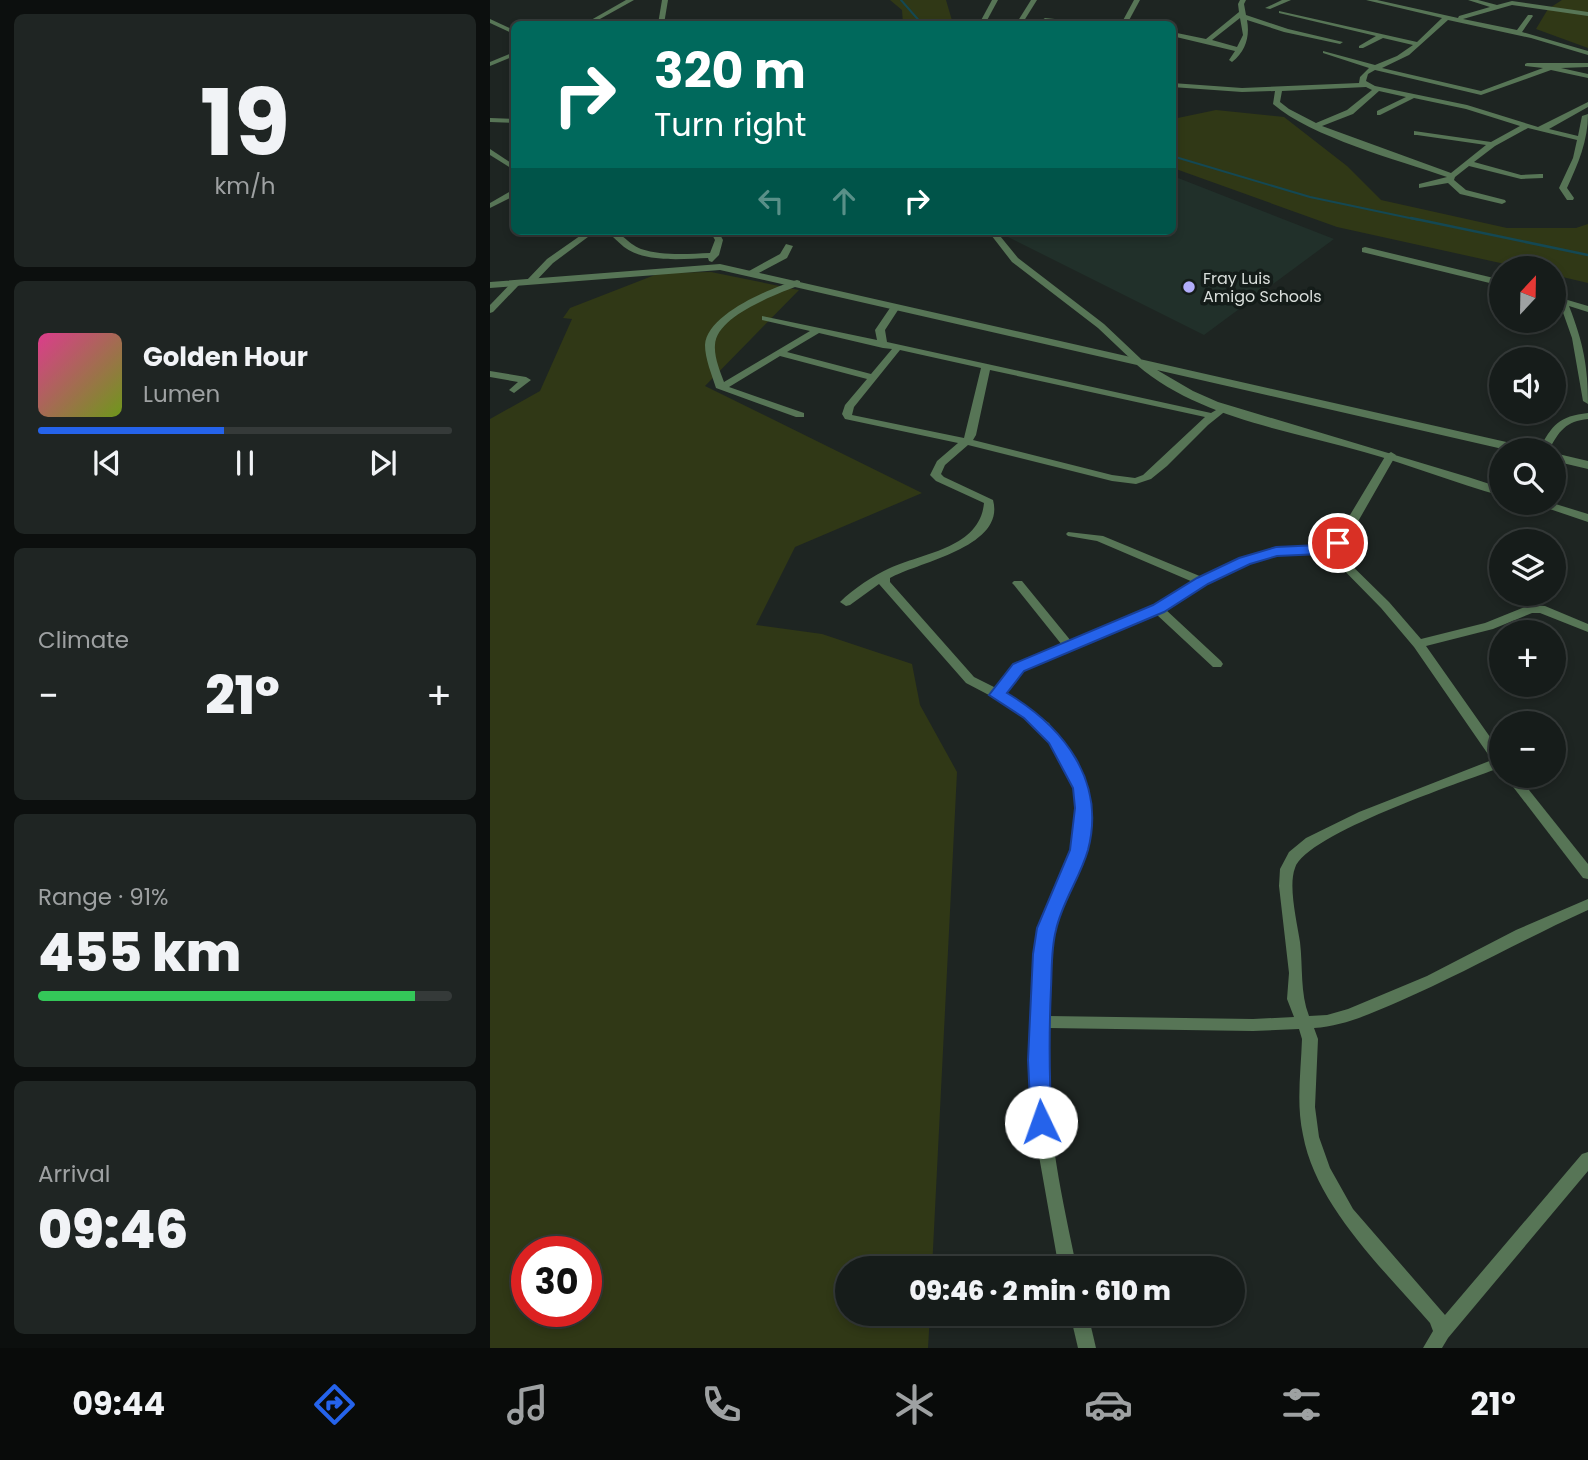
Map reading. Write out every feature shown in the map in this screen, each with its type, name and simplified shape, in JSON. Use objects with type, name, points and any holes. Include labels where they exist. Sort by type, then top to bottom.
[{"type":"street","points":[[592,21],[631,0]]},
{"type":"street","points":[[661,21],[665,0]]},
{"type":"street","points":[[984,21],[995,0]]},
{"type":"street","points":[[1021,21],[1034,0]]},
{"type":"street","points":[[1126,21],[1137,0]]},
{"type":"street","points":[[1232,60],[1246,34],[1243,0]]},
{"type":"street","points":[[1268,8],[1288,0]]},
{"type":"street","points":[[1368,0],[1520,30],[1588,52]]},
{"type":"street","points":[[1471,0],[1495,6]]},
{"type":"street","points":[[1457,18],[1507,1],[1588,14]]},
{"type":"street","points":[[1281,12],[1418,44]]},
{"type":"street","points":[[1243,14],[1277,29],[1340,42]]},
{"type":"street","points":[[1207,41],[1243,14]]},
{"type":"street","points":[[1520,30],[1530,16]]},
{"type":"street","points":[[1365,85],[1363,77],[1374,67],[1391,62],[1418,44],[1447,17]]},
{"type":"street","points":[[1045,20],[1055,21]]},
{"type":"street","points":[[490,21],[511,31]]},
{"type":"street","points":[[1306,35],[1329,23]]},
{"type":"street","points":[[1176,35],[1239,50]]},
{"type":"street","points":[[1362,47],[1382,36]]},
{"type":"street","points":[[1325,51],[1374,67],[1481,93],[1562,65],[1588,65]]},
{"type":"street","points":[[490,64],[511,55]]},
{"type":"street","points":[[1527,65],[1588,76]]},
{"type":"street","points":[[1176,85],[1242,90],[1283,86],[1365,85],[1467,107],[1526,126],[1584,138]]},
{"type":"street","points":[[1283,86],[1276,102],[1279,106],[1316,126],[1451,178],[1463,192],[1502,202]]},
{"type":"street","points":[[1316,126],[1350,112],[1378,89]]},
{"type":"street","points":[[1380,113],[1413,96]]},
{"type":"street","points":[[1541,129],[1587,105],[1584,138],[1563,188],[1570,198]]},
{"type":"street","points":[[490,120],[511,121]]},
{"type":"street","points":[[1422,186],[1451,178],[1492,144],[1526,126]]},
{"type":"street","points":[[1417,133],[1492,144]]},
{"type":"street","points":[[490,151],[511,166]]},
{"type":"street","points":[[1467,163],[1521,177],[1541,176]]},
{"type":"street","points":[[490,205],[511,195]]},
{"type":"street","points":[[490,198],[500,201]]},
{"type":"street","points":[[530,282],[550,261],[586,235]]},
{"type":"street","points":[[616,235],[629,246],[661,255],[715,255]]},
{"type":"street","points":[[707,266],[715,255],[719,240],[716,235]]},
{"type":"street","points":[[995,235],[1015,260],[1101,326],[1161,380],[1217,413]]},
{"type":"street","points":[[752,273],[784,256],[789,246]]},
{"type":"street","points":[[1365,250],[1489,281]]},
{"type":"street","points":[[490,285],[707,266],[752,273],[1489,442]]},
{"type":"street","points":[[490,310],[516,283]]},
{"type":"street","points":[[721,388],[710,344],[712,333],[718,325],[760,299],[797,283]]},
{"type":"street","points":[[809,288],[950,319]]},
{"type":"street","points":[[1566,304],[1588,309]]},
{"type":"street","points":[[883,345],[880,330],[895,307]]},
{"type":"street","points":[[1566,309],[1577,338],[1588,401]]},
{"type":"street","points":[[765,318],[986,368],[1217,413],[1391,456],[1489,488]]},
{"type":"street","points":[[721,388],[782,354],[817,330]]},
{"type":"street","points":[[897,348],[847,411],[849,417],[1112,478],[1136,481],[1147,477],[1217,413]]},
{"type":"street","points":[[782,354],[872,377]]},
{"type":"street","points":[[846,602],[884,576],[965,542],[983,525],[989,514],[989,502],[935,475],[939,465],[967,444],[975,427],[986,368]]},
{"type":"street","points":[[490,374],[526,380],[514,390]]},
{"type":"street","points":[[721,388],[800,415]]},
{"type":"street","points":[[1551,438],[1558,425],[1572,418],[1588,416]]},
{"type":"street","points":[[997,695],[1019,668],[1158,608],[1202,581],[1262,555],[1332,547],[1346,531],[1391,456]]},
{"type":"street","points":[[1566,460],[1588,465]]},
{"type":"street","points":[[1566,511],[1588,518]]},
{"type":"street","points":[[1072,534],[1099,538],[1202,581]]},
{"type":"street","points":[[1332,547],[1333,553],[1385,605],[1418,644],[1489,746]]},
{"type":"street","points":[[884,576],[888,589],[970,680],[1022,708],[1045,726],[1062,751],[1081,788],[1084,808],[1079,850],[1046,928],[1038,1060],[1041,1122],[1066,1256]]},
{"type":"street","points":[[1018,583],[1068,645]]},
{"type":"street","points":[[1158,608],[1217,664]]},
{"type":"street","points":[[1418,644],[1489,626],[1530,609],[1541,609],[1588,628]]},
{"type":"street","points":[[1441,1332],[1437,1318],[1347,1214],[1323,1170],[1311,1137],[1308,1117],[1310,1039],[1295,999],[1296,973],[1286,886],[1287,869],[1294,856],[1311,842],[1364,816],[1489,768]]},
{"type":"street","points":[[1521,788],[1586,869]]},
{"type":"street","points":[[1040,1022],[1147,1022],[1192,1026],[1303,1022],[1351,1015],[1432,980],[1521,934],[1588,904]]},
{"type":"street","points":[[1432,1348],[1441,1332],[1588,1159]]},
{"type":"street","points":[[1082,1326],[1087,1348]]},
{"type":"shaded area","name":"Fray Luis Amigo Schools","points":[[1176,177],[1334,239],[1204,335],[1008,237],[1176,235]]},
{"type":"green space","points":[[890,0],[946,0],[952,21],[903,21],[902,10]]},
{"type":"green space","points":[[1562,0],[1588,0],[1588,48],[1536,29],[1548,9]]},
{"type":"green space","points":[[1216,110],[1284,117],[1347,166],[1381,200],[1507,228],[1576,228],[1588,224],[1588,283],[1566,278],[1566,256],[1489,256],[1489,261],[1337,227],[1176,169],[1176,118]]},
{"type":"green space","points":[[711,272],[799,290],[705,386],[922,493],[795,547],[756,625],[822,634],[912,664],[920,705],[957,772],[933,1256],[835,1256],[835,1326],[929,1326],[928,1348],[490,1348],[490,419],[540,391],[572,319],[563,318],[570,308],[660,273]]},
{"type":"waterway","points":[[901,0],[919,21]]},
{"type":"waterway","points":[[1176,157],[1310,197],[1419,220]]},
{"type":"waterway","points":[[1411,218],[1588,255]]},
{"type":"place","name":"Fray Luis Amigo Schools","points":[[1189,287]]},
{"type":"route","points":[[1041,1122],[1038,1060],[1046,928],[1079,850],[1084,808],[1081,788],[1074,772],[1045,726],[997,695],[1003,684],[1019,668],[1158,608],[1202,581],[1245,561],[1276,551],[1321,550],[1338,543]]}]
